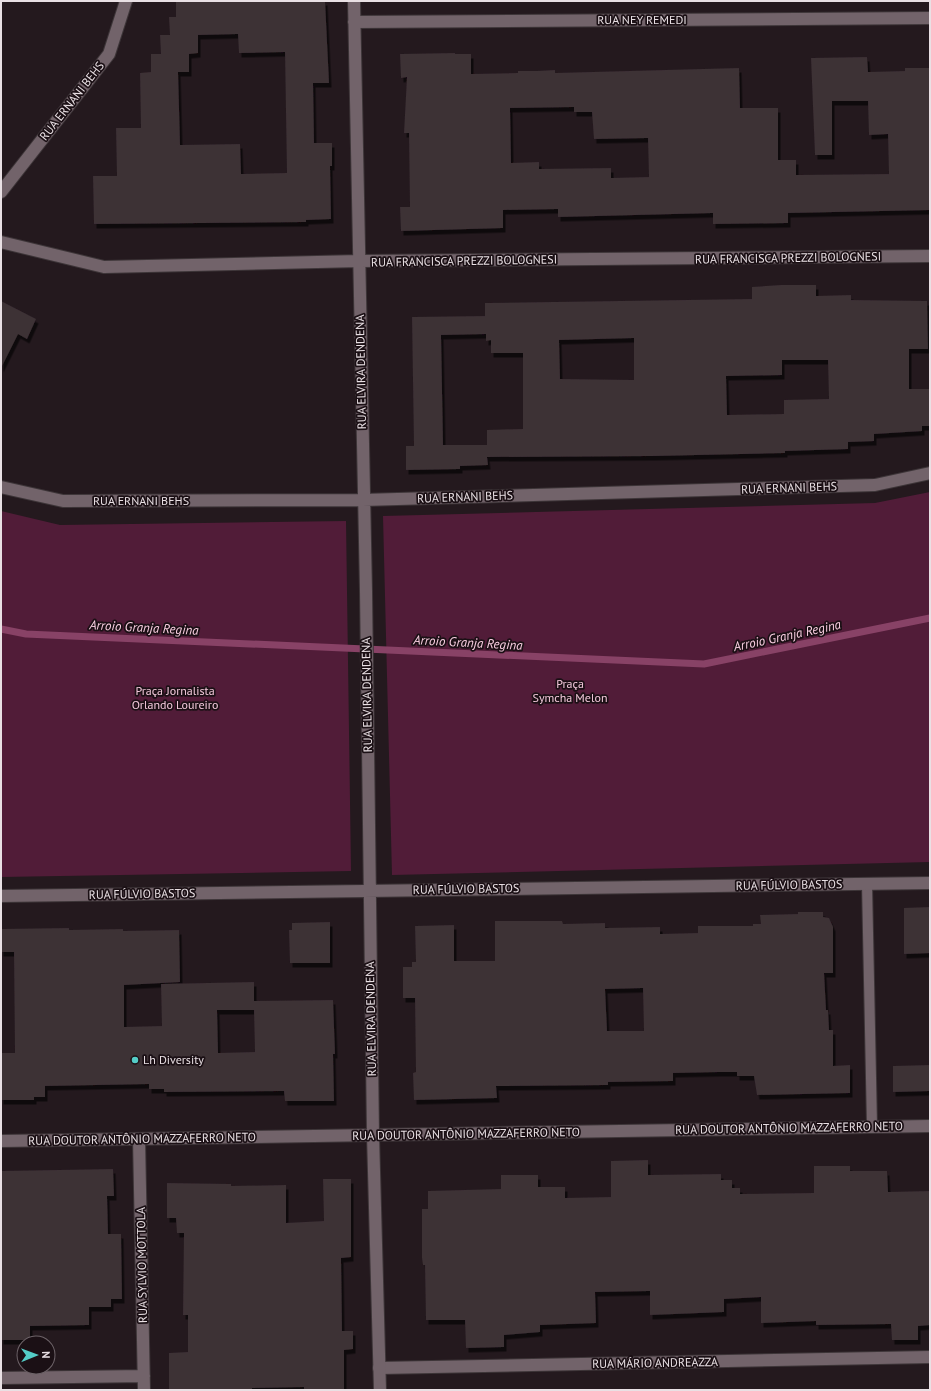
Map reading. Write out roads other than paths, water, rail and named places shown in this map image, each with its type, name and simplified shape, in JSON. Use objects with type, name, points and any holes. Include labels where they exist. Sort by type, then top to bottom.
[{"type":"street","name":"RUA ERNANI BEHS","points":[[1,192],[109,54],[126,1]]},
{"type":"street","name":"RUA ELVIRA DENDENA","points":[[354,1],[366,591],[373,1135],[380,1390]]},
{"type":"street","name":"RUA NEY REMEDI","points":[[354,22],[930,18]]},
{"type":"street","name":"RUA FRANCISCA PREZZI BOLOGNESI","points":[[1,242],[104,267],[359,261],[930,256]]},
{"type":"street","name":"RUA ERNANI BEHS","points":[[1,487],[63,501],[363,500],[875,485],[930,473]]},
{"type":"street","name":"RUA FÚLVIO BASTOS","points":[[1,896],[930,882]]},
{"type":"street","name":"RUA DOUTOR ANTÔNIO MAZZAFERRO NETO","points":[[1,1141],[930,1126]]},
{"type":"street","name":"RUA SYLVIO MOTTOLA","points":[[140,1139],[144,1390]]},
{"type":"street","name":"RUA MÁRIO ANDREAZZA","points":[[379,1368],[930,1357]]},
{"type":"street","points":[[1,1378],[144,1376]]},
{"type":"lane","points":[[867,884],[872,1126]]},
{"type":"waterway","name":"Arroio Granja Regina","points":[[1,629],[26,634],[704,664],[930,618]]},
{"type":"place","name":"Lh Diversity","points":[[135,1060]]},
{"type":"park label","name":"Praça Symcha Melon","points":[[570,691]]},
{"type":"park label","name":"Praça Jornalista Orlando Loureiro","points":[[175,698]]}]
